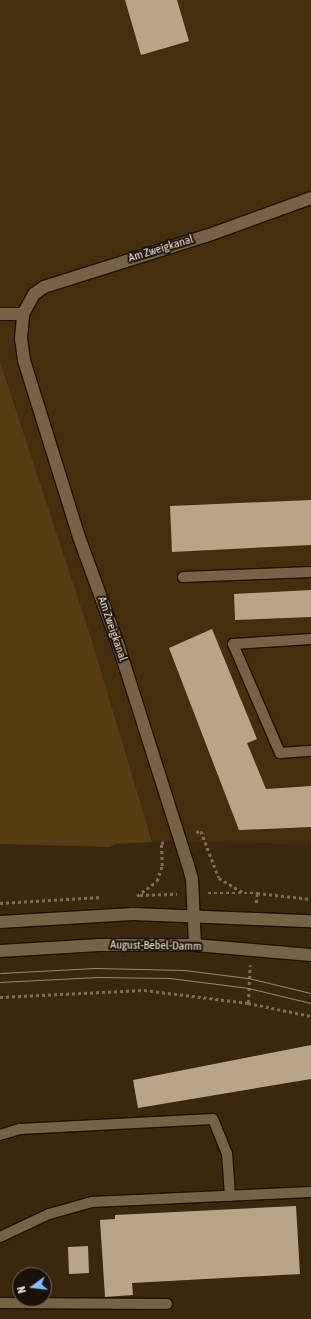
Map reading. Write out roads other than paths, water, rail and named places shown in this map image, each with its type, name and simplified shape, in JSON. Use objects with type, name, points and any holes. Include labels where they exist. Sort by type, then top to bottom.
[{"type":"street","name":"Am Zweigkanal","points":[[195,945],[192,879],[119,647],[79,537],[24,360],[21,339],[23,314],[34,294],[44,287],[206,236],[311,198]]},
{"type":"street","points":[[0,314],[23,314]]},
{"type":"street","points":[[0,922],[102,914],[194,915],[311,921]]},
{"type":"street","name":"August-Bebel-Damm","points":[[0,950],[99,945],[195,945],[311,955]]},
{"type":"lane","points":[[183,577],[311,572]]},
{"type":"lane","points":[[311,639],[234,644],[280,753],[311,751]]},
{"type":"lane","points":[[0,1134],[20,1129],[213,1119],[227,1153],[230,1196]]},
{"type":"lane","points":[[0,1237],[49,1214],[92,1202],[311,1192]]},
{"type":"lane","points":[[0,1303],[167,1304]]},
{"type":"tram line","points":[[0,973],[95,968],[184,970],[248,978],[311,993]]},
{"type":"tram line","points":[[0,982],[98,977],[170,978],[248,988],[311,1003]]}]
